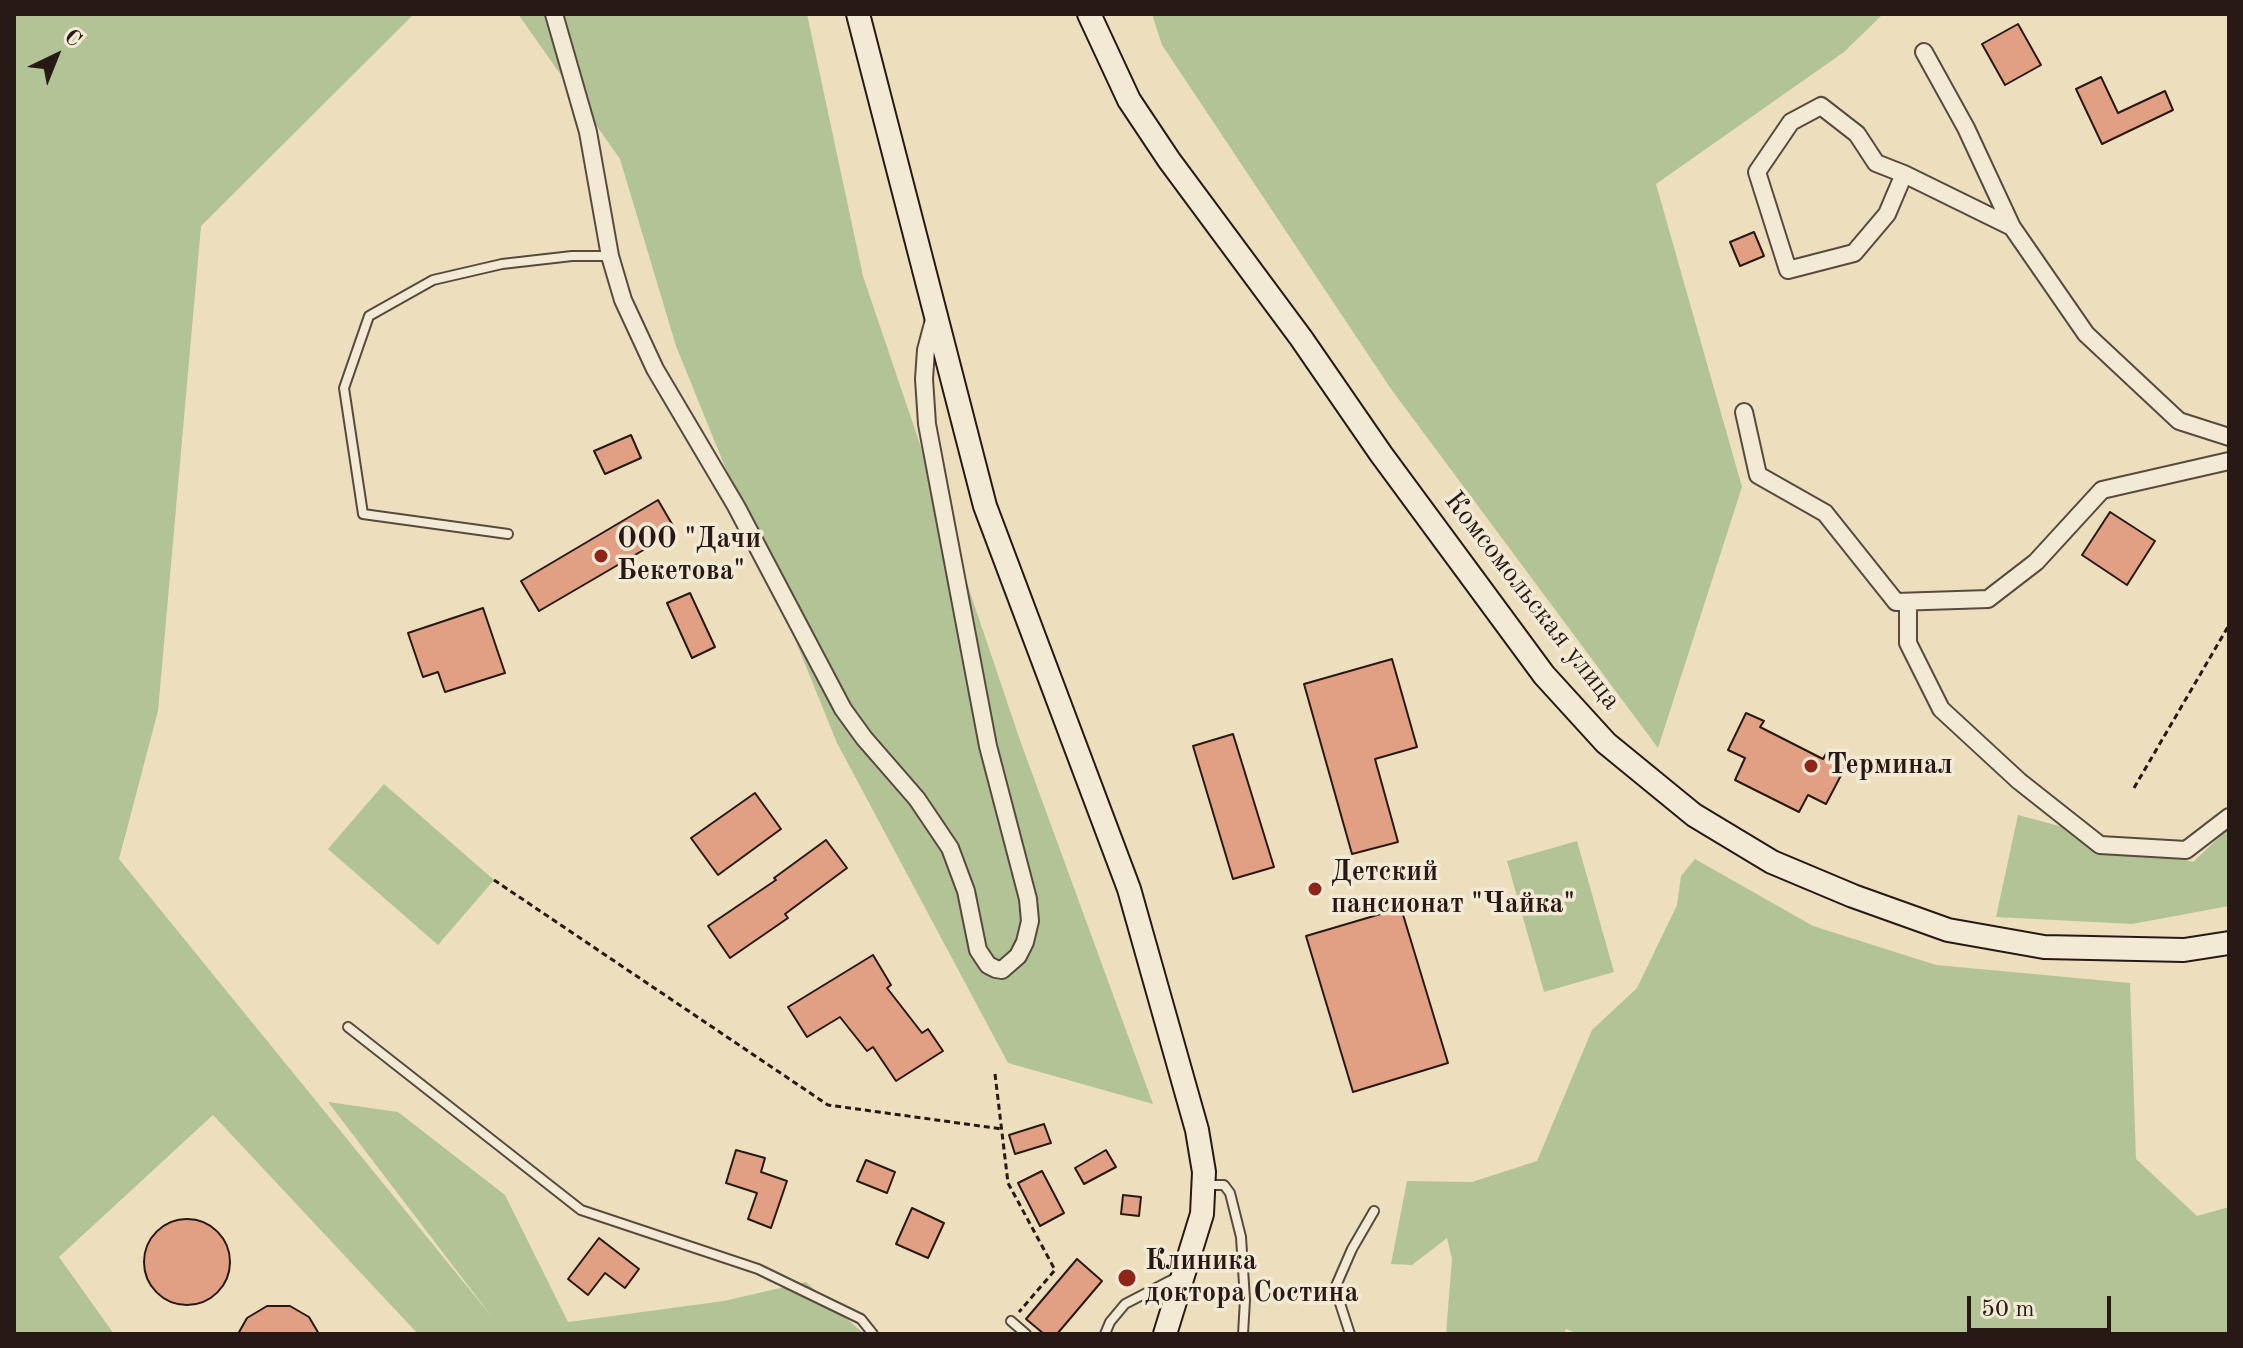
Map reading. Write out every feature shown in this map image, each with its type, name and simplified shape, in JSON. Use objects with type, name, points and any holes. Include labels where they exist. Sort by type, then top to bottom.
[{"type":"main road","points":[[858,14],[985,506],[1129,889],[1197,1130],[1204,1172],[1202,1214],[1165,1334]]},
{"type":"main road","name":"Комсомольская улица","points":[[1089,14],[1129,100],[1169,160],[1544,675],[1606,743],[1694,815],[1772,862],[1853,896],[1948,930],[2044,947],[2184,950],[2229,943]]},
{"type":"street","points":[[554,14],[588,132],[610,256],[623,300],[655,369],[736,506],[843,709],[917,799],[950,848],[966,891],[978,950],[988,965],[1002,970],[1018,956],[1025,942],[1030,921],[1028,899],[988,746],[927,424],[926,350],[935,315]]},
{"type":"street","points":[[1924,52],[1966,128],[2012,227],[2086,334],[2179,421],[2229,437]]},
{"type":"street","points":[[1904,174],[1887,214],[1854,253],[1788,270],[1757,172],[1791,122],[1821,106],[1857,134],[1876,163],[1904,174],[2012,227]]},
{"type":"street","points":[[1744,412],[1758,475],[1825,513],[1896,602],[1988,599],[2036,562],[2102,490],[2229,461]]},
{"type":"street","points":[[1908,602],[1908,643],[1941,709],[2019,781],[2100,845],[2186,850],[2229,817]]},
{"type":"lane","points":[[508,534],[363,514],[344,388],[369,316],[433,280],[502,264],[572,256],[610,256]]},
{"type":"lane","points":[[348,1027],[581,1210],[758,1269],[861,1319],[873,1334]]},
{"type":"lane","points":[[1203,1185],[1224,1185],[1230,1193],[1241,1237],[1245,1300],[1243,1334]]},
{"type":"lane","points":[[1350,1334],[1335,1288],[1352,1249],[1374,1211]]},
{"type":"lane","points":[[1105,1334],[1110,1322],[1125,1304],[1184,1274]]},
{"type":"lane","points":[[1011,1321],[1026,1334]]},
{"type":"path","points":[[2134,788],[2229,625]]},
{"type":"path","points":[[494,880],[828,1105],[1002,1129]]},
{"type":"path","points":[[995,1074],[1008,1183],[1055,1270],[1011,1321]]},
{"type":"green space","points":[[14,14],[414,14],[201,226],[158,711],[119,859],[492,1317],[328,1102],[398,1112],[505,1195],[568,1322],[724,1301],[806,1282],[864,1334],[418,1334],[213,1115],[59,1257],[114,1334],[14,1334]]},
{"type":"green space","points":[[518,14],[807,14],[863,276],[1021,743],[1153,1104],[1008,1063],[837,743],[676,346],[620,159]]},
{"type":"green space","points":[[1152,14],[1883,14],[1844,52],[1656,184],[1742,487],[1658,748],[1391,389],[1162,45]]},
{"type":"green space","points":[[384,784],[494,880],[438,945],[328,849]]},
{"type":"green space","points":[[2018,815],[2193,862],[2229,828],[2229,906],[2132,924],[1996,917]]},
{"type":"green space","points":[[1577,841],[1614,972],[1544,992],[1507,861]]},
{"type":"green space","points":[[1695,859],[1813,926],[1936,965],[2130,983],[2136,1159],[2197,1216],[2229,1207],[2229,1334],[1578,1334],[1566,1329],[1564,1334],[1446,1334],[1452,1259],[1447,1238],[1412,1265],[1391,1264],[1407,1181],[1472,1182],[1537,1161],[1592,1030],[1637,988],[1677,905],[1681,876]]},
{"type":"building","points":[[2018,24],[2041,65],[2005,85],[1982,44]]},
{"type":"building","points":[[2101,77],[2118,113],[2165,91],[2173,110],[2102,144],[2076,89]]},
{"type":"building","points":[[1754,232],[1764,256],[1740,266],[1730,242]]},
{"type":"building","points":[[631,435],[641,458],[605,474],[594,451]]},
{"type":"building","points":[[658,500],[676,531],[539,611],[521,581]]},
{"type":"building","points":[[2110,512],[2155,541],[2127,585],[2082,555]]},
{"type":"building","points":[[690,593],[715,647],[692,658],[667,603]]},
{"type":"building","points":[[483,608],[505,673],[445,692],[438,672],[423,677],[408,633]]},
{"type":"building","points":[[1392,659],[1417,747],[1375,759],[1398,842],[1352,854],[1304,684]]},
{"type":"building","points":[[1746,713],[1764,721],[1760,727],[1823,759],[1827,752],[1848,762],[1826,804],[1808,795],[1799,812],[1735,780],[1745,758],[1728,750]]},
{"type":"building","points":[[1233,734],[1274,867],[1233,879],[1193,746]]},
{"type":"building","points":[[755,793],[781,829],[718,875],[691,838]]},
{"type":"building","points":[[826,840],[847,868],[785,914],[788,918],[730,958],[708,926],[776,880],[774,878]]},
{"type":"building","points":[[1401,908],[1448,1063],[1353,1092],[1306,936]]},
{"type":"building","points":[[873,955],[891,985],[887,988],[922,1033],[928,1029],[943,1051],[896,1081],[873,1047],[867,1051],[840,1017],[807,1037],[788,1007]]},
{"type":"building","points":[[1044,1124],[1051,1143],[1015,1154],[1009,1135]]},
{"type":"building","points":[[736,1150],[765,1158],[761,1172],[787,1181],[771,1228],[748,1219],[757,1193],[726,1183]]},
{"type":"building","points":[[1106,1150],[1116,1167],[1084,1184],[1075,1168]]},
{"type":"building","points":[[866,1160],[895,1172],[887,1193],[857,1181]]},
{"type":"building","points":[[1042,1171],[1064,1213],[1040,1226],[1018,1183]]},
{"type":"building","points":[[1123,1195],[1141,1197],[1139,1216],[1121,1214]]},
{"type":"building","points":[[912,1208],[944,1223],[928,1258],[896,1244]]},
{"type":"building","points":[[187,1219],[211,1226],[223,1238],[230,1262],[223,1286],[211,1298],[187,1305],[163,1298],[151,1286],[144,1262],[151,1238],[163,1226]]},
{"type":"building","points":[[599,1238],[639,1269],[625,1288],[605,1273],[588,1295],[568,1279]]},
{"type":"building","points":[[1077,1259],[1102,1281],[1057,1334],[1044,1334],[1026,1319]]},
{"type":"building","points":[[267,1306],[290,1306],[309,1317],[319,1334],[238,1334],[247,1318]]},
{"type":"place","name":"ООО \"Дачи Бекетова\"","points":[[601,556]]},
{"type":"place","name":"Терминал","points":[[1811,766]]},
{"type":"place","name":"Детский пансионат \"Чайка\"","points":[[1315,889]]},
{"type":"place","name":"Клиника доктора Состина","points":[[1127,1278]]}]
